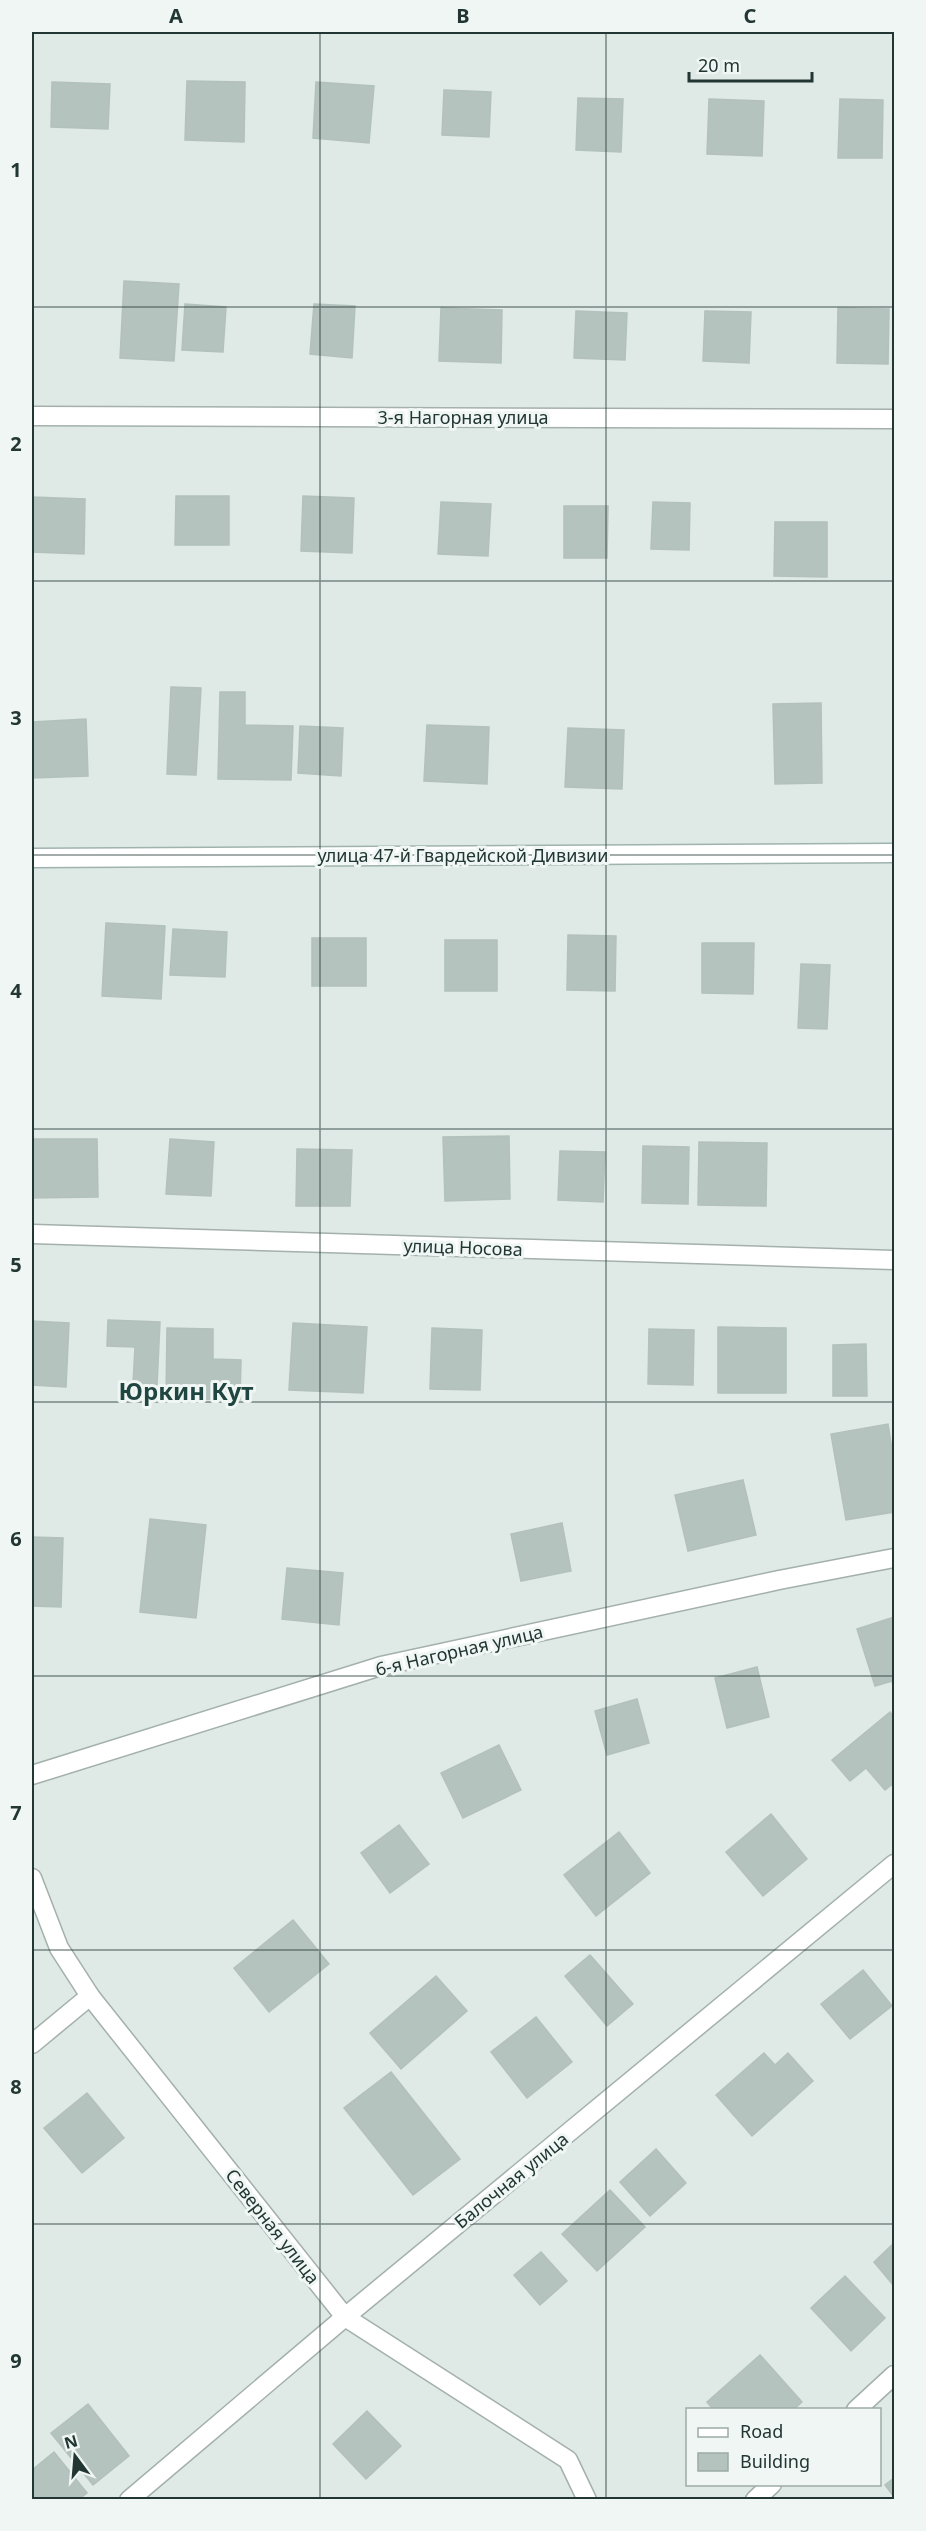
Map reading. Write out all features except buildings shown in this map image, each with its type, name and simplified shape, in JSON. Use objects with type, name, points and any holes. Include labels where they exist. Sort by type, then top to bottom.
[{"type":"street","name":"3-я Нагорная улица","points":[[32,416],[894,419]]},
{"type":"street","name":"улица 47-й Гвардейской Дивизии","points":[[32,858],[894,853]]},
{"type":"street","name":"улица Носова","points":[[32,1234],[894,1260]]},
{"type":"street","name":"6-я Нагорная улица","points":[[32,1775],[381,1666],[779,1580],[894,1558]]},
{"type":"street","name":"Балочная улица","points":[[129,2499],[345,2317],[894,1864]]},
{"type":"street","name":"Северная улица","points":[[32,1878],[59,1948],[90,1996],[345,2317],[568,2460],[587,2499]]},
{"type":"street","points":[[32,2044],[90,1996]]},
{"type":"street","points":[[856,2408],[894,2374]]},
{"type":"street","points":[[755,2499],[770,2486]]},
{"type":"district","name":"Юркин Кут","points":[[186,1390]]}]
